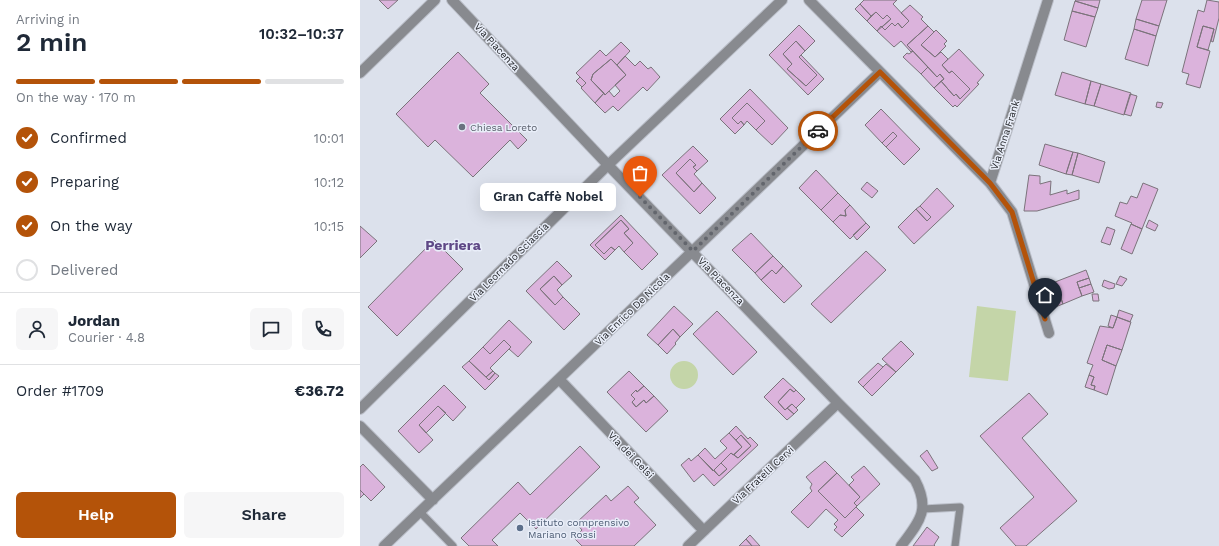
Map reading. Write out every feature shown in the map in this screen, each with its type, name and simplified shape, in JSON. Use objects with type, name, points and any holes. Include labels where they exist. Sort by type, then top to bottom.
[{"type":"street","points":[[360,73],[435,0]]},
{"type":"street","name":"Via Piacenza","points":[[452,0],[608,165],[693,251],[838,403],[915,480],[922,493],[922,509]]},
{"type":"street","name":"Via Leornado Sciascia","points":[[360,409],[608,165],[782,0]]},
{"type":"street","points":[[809,0],[990,183]]},
{"type":"street","name":"Via Anna Frank","points":[[1048,0],[990,183],[1012,212],[1049,333]]},
{"type":"street","name":"Via Enrico De Nicola","points":[[384,546],[880,72]]},
{"type":"street","name":"Via dei Gelsi","points":[[559,379],[704,530]]},
{"type":"street","name":"Via Fratelli Cervi","points":[[688,546],[838,403]]},
{"type":"street","points":[[360,426],[433,500]]},
{"type":"street","points":[[901,546],[919,522],[922,509]]},
{"type":"lane","points":[[922,509],[960,507],[955,546]]},
{"type":"lane","points":[[420,512],[453,546]]},
{"type":"green space","points":[[977,306],[1016,311],[1008,381],[969,377]]},
{"type":"green space","points":[[684,361],[694,365],[698,375],[694,385],[684,389],[674,385],[670,375],[674,365]]},
{"type":"building","points":[[379,0],[398,0],[388,9]]},
{"type":"building","points":[[864,0],[897,0],[893,4],[909,21],[902,28],[898,23],[895,26],[892,23],[885,30],[882,27],[891,19],[887,15],[883,19],[876,12],[871,16],[860,4]]},
{"type":"building","points":[[1100,0],[1098,8],[1075,1]]},
{"type":"building","points":[[1142,0],[1167,0],[1159,26],[1136,19]]},
{"type":"building","points":[[1207,0],[1219,2],[1219,18],[1213,42],[1211,41],[1214,29],[1203,26],[1197,47],[1210,51],[1200,88],[1186,84],[1189,74],[1182,72],[1198,10],[1204,12]]},
{"type":"building","points":[[1075,1],[1098,8],[1095,17],[1072,11]]},
{"type":"building","points":[[860,4],[871,16],[867,21],[855,9]]},
{"type":"building","points":[[910,5],[923,17],[921,19],[928,26],[907,45],[913,51],[911,52],[901,41],[894,47],[877,31],[881,26],[885,30],[892,23],[895,26],[898,23],[902,28],[909,21],[901,13]]},
{"type":"building","points":[[1072,11],[1095,17],[1086,47],[1064,40]]},
{"type":"building","points":[[876,12],[883,19],[887,15],[891,19],[877,31],[867,21]]},
{"type":"building","points":[[1136,19],[1159,26],[1156,36],[1134,29]]},
{"type":"building","points":[[799,25],[815,41],[805,51],[796,41],[783,54],[792,64],[787,69],[806,86],[817,75],[799,57],[801,55],[824,79],[808,95],[769,55]]},
{"type":"building","points":[[928,26],[934,32],[921,45],[935,57],[941,52],[948,59],[942,65],[949,73],[952,71],[970,89],[960,99],[956,94],[954,96],[941,81],[944,79],[940,74],[937,77],[907,45]]},
{"type":"building","points":[[1203,26],[1214,29],[1208,50],[1197,47]]},
{"type":"building","points":[[1134,29],[1156,36],[1148,66],[1125,59]]},
{"type":"building","points":[[936,30],[947,41],[944,44],[946,46],[935,57],[921,45]]},
{"type":"building","points":[[796,41],[805,51],[799,57],[817,75],[806,86],[787,69],[792,64],[783,54]]},
{"type":"building","points":[[621,42],[630,51],[617,65],[611,59],[593,74],[591,80],[604,93],[595,103],[581,88],[586,83],[576,73],[600,50],[606,56]]},
{"type":"building","points":[[959,49],[984,75],[977,83],[979,84],[957,107],[955,105],[953,107],[934,88],[941,81],[954,96],[956,94],[960,99],[970,89],[952,71],[949,73],[942,65]]},
{"type":"building","points":[[913,51],[928,67],[921,74],[903,57],[907,53],[909,54]]},
{"type":"building","name":"Chiesa Loreto","points":[[458,52],[489,84],[480,93],[527,140],[518,149],[510,140],[473,177],[435,140],[428,147],[396,114]]},
{"type":"building","points":[[625,56],[635,66],[640,61],[648,69],[651,67],[660,77],[647,91],[643,87],[618,111],[613,106],[605,113],[595,103],[604,93],[605,95],[609,91],[614,97],[620,91],[615,85],[626,75],[617,65]]},
{"type":"building","points":[[611,59],[626,75],[605,95],[591,80],[593,74]]},
{"type":"building","points":[[928,67],[937,77],[940,74],[944,79],[934,88],[921,74]]},
{"type":"building","points":[[1062,72],[1091,81],[1085,104],[1055,95]]},
{"type":"building","points":[[580,77],[586,83],[582,87],[576,81]]},
{"type":"building","points":[[1091,81],[1101,84],[1094,106],[1085,104]]},
{"type":"building","points":[[1101,84],[1131,93],[1124,115],[1094,106]]},
{"type":"building","points":[[750,89],[788,128],[772,145],[756,130],[765,121],[747,103],[732,118],[738,124],[741,121],[744,125],[735,134],[720,119]]},
{"type":"building","points":[[1130,94],[1137,96],[1131,116],[1124,114]]},
{"type":"building","points":[[1157,102],[1163,103],[1161,108],[1156,107]]},
{"type":"building","points":[[747,103],[765,121],[756,130],[747,121],[744,125],[741,121],[738,124],[732,118]]},
{"type":"building","points":[[881,109],[920,149],[904,165],[886,147],[897,136],[893,132],[882,143],[865,125]]},
{"type":"building","points":[[893,132],[897,136],[886,147],[882,143]]},
{"type":"building","points":[[1045,144],[1073,152],[1066,174],[1039,165]]},
{"type":"building","points":[[693,146],[708,161],[697,171],[693,167],[696,165],[690,159],[676,173],[694,192],[702,183],[716,198],[700,214],[662,175]]},
{"type":"building","points":[[1073,152],[1078,153],[1072,175],[1066,174]]},
{"type":"building","points":[[1078,153],[1105,162],[1099,183],[1072,175]]},
{"type":"building","points":[[690,159],[696,165],[693,167],[697,171],[694,174],[702,183],[694,192],[676,173]]},
{"type":"building","points":[[816,170],[838,193],[821,210],[799,188]]},
{"type":"building","points":[[1029,175],[1040,176],[1040,184],[1051,181],[1050,195],[1067,190],[1067,194],[1079,190],[1079,199],[1037,211],[1024,211]]},
{"type":"building","points":[[867,182],[878,191],[872,198],[861,189]]},
{"type":"building","points":[[1143,183],[1158,189],[1142,229],[1115,216],[1120,202],[1127,204],[1131,196],[1137,198]]},
{"type":"building","points":[[937,188],[954,206],[914,244],[898,227],[916,209],[927,221],[931,217],[920,206]]},
{"type":"building","points":[[838,193],[850,205],[845,210],[846,216],[840,215],[833,222],[821,210]]},
{"type":"building","points":[[850,205],[866,223],[850,239],[833,222],[840,215],[846,216],[845,210]]},
{"type":"building","points":[[920,206],[931,217],[927,221],[916,209]]},
{"type":"building","points":[[621,215],[658,254],[642,270],[624,252],[633,243],[624,233],[629,229],[621,220],[595,245],[604,254],[611,247],[615,250],[605,260],[590,245]]},
{"type":"building","points":[[621,220],[629,229],[624,233],[633,243],[624,252],[619,246],[615,250],[611,247],[604,254],[595,245]]},
{"type":"building","points":[[1149,220],[1158,225],[1155,231],[1146,227]]},
{"type":"building","points":[[866,223],[870,227],[857,240],[853,235]]},
{"type":"building","points":[[1131,224],[1142,229],[1132,254],[1121,249]]},
{"type":"building","points":[[360,226],[377,241],[360,258]]},
{"type":"building","points":[[1107,227],[1115,230],[1110,245],[1101,242]]},
{"type":"building","points":[[751,233],[773,256],[755,273],[732,250]]},
{"type":"building","points":[[434,240],[463,269],[397,336],[368,307]]},
{"type":"building","points":[[866,251],[886,270],[831,323],[811,304]]},
{"type":"building","points":[[773,256],[783,266],[776,274],[772,270],[761,280],[755,273]]},
{"type":"building","points":[[557,261],[572,276],[562,285],[554,276],[540,289],[555,305],[563,297],[580,314],[564,330],[526,291]]},
{"type":"building","points":[[783,266],[802,286],[784,303],[761,280],[772,270],[776,274]]},
{"type":"building","points":[[1086,270],[1089,278],[1077,282],[1082,296],[1063,304],[1055,282]]},
{"type":"building","points":[[554,276],[562,285],[557,290],[563,297],[555,305],[540,289]]},
{"type":"building","points":[[1120,276],[1127,279],[1122,286],[1116,284]]},
{"type":"building","points":[[1089,278],[1091,284],[1079,288],[1077,282]]},
{"type":"building","points":[[1104,280],[1115,284],[1114,288],[1109,289],[1102,286]]},
{"type":"building","points":[[1091,284],[1094,292],[1082,296],[1079,288]]},
{"type":"building","points":[[1058,290],[1063,304],[1055,307],[1050,293]]},
{"type":"building","points":[[1092,294],[1098,294],[1099,301],[1093,301]]},
{"type":"building","points":[[674,306],[693,324],[680,337],[673,329],[658,345],[647,335]]},
{"type":"building","points":[[1119,310],[1133,315],[1130,322],[1117,317]]},
{"type":"building","points":[[717,311],[757,352],[733,375],[693,334]]},
{"type":"building","points":[[1111,315],[1117,317],[1113,328],[1108,326]]},
{"type":"building","points":[[1117,317],[1131,322],[1122,350],[1107,345],[1102,360],[1116,366],[1107,395],[1094,390],[1095,386],[1091,385],[1094,377],[1089,375],[1093,365],[1087,363],[1100,326],[1113,328]]},
{"type":"building","points":[[509,320],[532,342],[518,357],[509,349],[511,347],[504,340],[490,354],[483,347]]},
{"type":"building","points":[[673,329],[680,337],[667,354],[658,345]]},
{"type":"building","points":[[504,340],[511,347],[490,368],[493,371],[486,377],[469,361],[483,347],[490,354]]},
{"type":"building","points":[[901,341],[914,354],[896,372],[882,359]]},
{"type":"building","points":[[1107,345],[1122,350],[1116,366],[1102,360]]},
{"type":"building","points":[[469,361],[489,380],[495,373],[499,376],[485,390],[462,367]]},
{"type":"building","points":[[878,363],[883,367],[863,387],[858,382]]},
{"type":"building","points":[[886,364],[896,372],[872,396],[863,387]]},
{"type":"building","points":[[493,371],[495,373],[489,380],[486,377]]},
{"type":"building","points":[[629,371],[644,386],[637,392],[636,390],[631,395],[635,399],[632,402],[636,407],[644,400],[646,403],[654,396],[668,411],[646,432],[607,392]]},
{"type":"building","points":[[1089,375],[1094,377],[1091,385],[1095,386],[1094,390],[1085,387]]},
{"type":"building","points":[[783,378],[796,390],[794,392],[790,389],[778,402],[785,410],[787,408],[794,414],[787,420],[764,397]]},
{"type":"building","points":[[444,385],[466,407],[453,421],[438,406],[419,425],[433,440],[419,453],[398,431]]},
{"type":"building","points":[[644,386],[654,396],[646,403],[644,400],[636,407],[632,402],[635,399],[631,395],[636,390],[637,392]]},
{"type":"building","points":[[790,389],[794,392],[796,390],[805,399],[796,408],[792,404],[785,410],[778,402]]},
{"type":"building","points":[[1029,393],[1048,414],[1022,438],[1077,501],[1026,546],[1016,546],[1000,528],[1034,497],[980,436]]},
{"type":"building","points":[[792,404],[798,410],[794,414],[787,408]]},
{"type":"building","points":[[438,406],[446,413],[426,433],[419,425]]},
{"type":"building","points":[[736,426],[748,439],[750,437],[758,445],[714,486],[703,474],[694,482],[681,465],[689,458],[691,461],[698,455],[719,476],[727,469],[721,463],[731,453],[738,458],[751,446],[741,435],[736,440],[729,433]]},
{"type":"building","points":[[729,433],[742,447],[733,455],[731,453],[713,471],[698,455],[705,448],[715,459],[727,448],[720,441]]},
{"type":"building","points":[[741,435],[751,446],[738,458],[734,455],[742,447],[736,440]]},
{"type":"building","points":[[580,446],[600,467],[536,529],[520,513],[492,540],[498,546],[469,546],[461,538],[518,482],[530,495]]},
{"type":"building","points":[[927,450],[938,468],[932,471],[920,456]]},
{"type":"building","points":[[825,461],[837,473],[818,491],[845,518],[856,507],[864,515],[842,537],[834,530],[837,527],[834,524],[838,520],[826,509],[808,528],[791,512],[812,491],[810,488],[812,484],[806,477]]},
{"type":"building","points":[[721,463],[727,469],[719,476],[714,470]]},
{"type":"building","points":[[363,464],[385,487],[371,501],[360,490],[360,467]]},
{"type":"building","points":[[864,466],[880,484],[857,506],[854,503],[860,497],[849,485],[854,480],[851,477]]},
{"type":"building","points":[[837,473],[860,497],[854,503],[857,506],[845,518],[818,491]]},
{"type":"building","points":[[628,486],[639,498],[634,502],[656,525],[634,546],[582,546],[574,538],[582,530],[576,523],[606,495],[611,501]]},
{"type":"building","points":[[360,490],[364,494],[360,498]]},
{"type":"building","points":[[927,527],[939,537],[934,545],[935,546],[913,546]]},
{"type":"building","points":[[750,535],[760,546],[752,546],[746,539]]},
{"type":"building","points":[[746,539],[752,546],[739,546]]},
{"type":"way so far","points":[[640,197],[693,251],[818,131]]},
{"type":"place","name":"Chiesa Loreto","points":[[462,127]]},
{"type":"place","name":"Gran Caffè Nobel","points":[[640,197]]},
{"type":"place","name":"Istituto comprensivo Mariano Rossi","points":[[520,528]]},
{"type":"district","name":"Perriera","points":[[453,245]]},
{"type":"route","points":[[818,131],[880,72],[990,183],[1012,212],[1045,319]]}]
